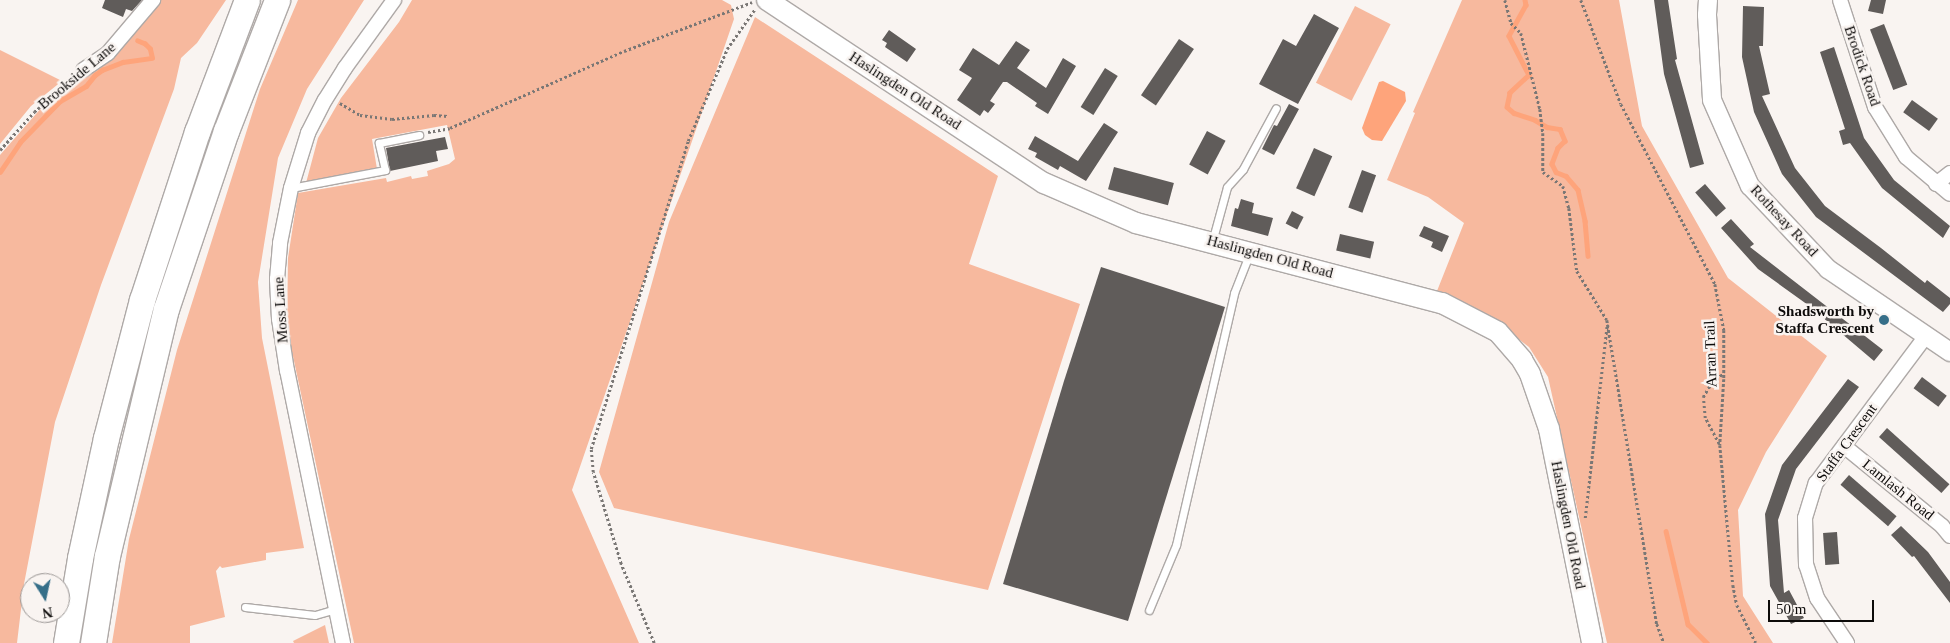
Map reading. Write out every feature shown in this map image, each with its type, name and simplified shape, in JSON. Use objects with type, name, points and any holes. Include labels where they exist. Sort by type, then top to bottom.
[{"type":"highway","points":[[66,643],[80,558],[106,438],[142,300],[197,132],[247,0]]},
{"type":"highway","points":[[93,643],[107,556],[166,309],[226,131],[277,0]]},
{"type":"main road","name":"Haslingden Old Road","points":[[762,4],[1044,182],[1136,222],[1442,304],[1498,332],[1522,360],[1536,389],[1549,429],[1591,642]]},
{"type":"street","name":"Brookside Lane","points":[[83,70],[108,53],[153,0]]},
{"type":"street","name":"Moss Lane","points":[[343,643],[278,319],[277,279],[280,243],[291,188],[308,133],[328,95],[394,0]]},
{"type":"street","name":"Rothesay Road","points":[[1708,0],[1707,15],[1712,100],[1750,186],[1828,269],[1950,352]]},
{"type":"street","name":"Brodick Road","points":[[1840,0],[1875,107],[1906,157],[1950,194]]},
{"type":"street","points":[[1936,184],[1950,173]]},
{"type":"street","name":"Staffa Crescent","points":[[1847,643],[1816,598],[1806,565],[1805,518],[1816,483],[1926,336]]},
{"type":"street","name":"Lamlash Road","points":[[1844,446],[1942,526],[1950,536]]},
{"type":"lane","points":[[1212,242],[1227,187],[1243,169],[1276,108]]},
{"type":"lane","points":[[291,188],[385,170],[380,142],[420,134]]},
{"type":"lane","points":[[1148,610],[1176,545],[1234,293],[1250,252]]},
{"type":"lane","points":[[245,607],[307,615],[324,614],[336,609]]},
{"type":"path","points":[[420,134],[450,128],[624,51],[757,0]]},
{"type":"path","points":[[1505,0],[1511,23],[1521,33],[1540,113],[1543,133],[1543,172],[1563,186],[1569,208],[1577,271],[1607,320],[1656,624],[1664,643]]},
{"type":"path","name":"Arran Trail","points":[[1582,0],[1621,104],[1715,284],[1724,330],[1720,445],[1732,585],[1737,605],[1756,643]]},
{"type":"path","points":[[654,643],[621,564],[593,472],[591,449],[688,141],[727,49],[762,4]]},
{"type":"path","name":"Brookside Lane","points":[[0,150],[34,112],[83,70]]},
{"type":"path","points":[[328,95],[360,115],[392,119],[434,115],[448,116]]},
{"type":"path","points":[[1570,529],[1584,524],[1607,320]]},
{"type":"path","points":[[1720,445],[1705,418],[1703,397],[1712,382],[1724,373]]},
{"type":"shaded area","points":[[161,0],[226,0],[197,43],[181,58],[174,89],[101,285],[55,422],[26,573],[20,573],[20,618],[17,643],[0,643],[0,155],[43,106],[76,78],[120,47]]},
{"type":"shaded area","points":[[298,0],[364,0],[307,89],[278,158],[258,282],[262,338],[304,548],[266,553],[266,560],[222,568],[220,566],[216,571],[225,617],[190,626],[190,643],[112,643],[129,539],[177,350],[260,89]]},
{"type":"shaded area","points":[[412,0],[722,0],[731,5],[734,19],[572,490],[639,643],[354,643],[287,328],[288,258],[298,193],[386,178],[387,182],[411,176],[412,179],[428,176],[427,171],[449,164],[455,159],[447,125],[372,139],[377,169],[306,183],[318,138],[341,98],[399,22]]},
{"type":"shaded area","points":[[1462,0],[1619,0],[1642,126],[1728,278],[1827,356],[1766,452],[1738,510],[1743,596],[1773,643],[1607,643],[1548,377],[1529,347],[1490,317],[1437,291],[1464,223],[1428,197],[1387,180],[1415,113],[1413,112]]},
{"type":"shaded area","points":[[1355,6],[1391,24],[1352,101],[1316,83]]},
{"type":"shaded area","points":[[755,17],[998,176],[969,264],[1080,304],[988,590],[614,508],[599,472],[669,222]]},
{"type":"shaded area","points":[[0,50],[62,81],[31,106],[0,144]]},
{"type":"shaded area","points":[[1383,81],[1405,92],[1406,101],[1382,141],[1372,140],[1365,135],[1362,128],[1379,82]]},
{"type":"shaded area","points":[[325,625],[329,643],[294,643],[293,641]]},
{"type":"building","points":[[105,0],[142,0],[132,11],[126,9],[123,17],[102,8]]},
{"type":"building","points":[[1654,0],[1668,0],[1677,59],[1675,60],[1704,164],[1690,168],[1664,74]]},
{"type":"building","points":[[1871,0],[1886,0],[1883,14],[1868,11]]},
{"type":"building","points":[[1743,6],[1764,7],[1763,46],[1759,46],[1770,94],[1762,96],[1795,168],[1825,206],[1925,283],[1927,280],[1950,298],[1950,304],[1943,312],[1816,217],[1782,174],[1754,112],[1742,57]]},
{"type":"building","points":[[1314,14],[1339,28],[1298,104],[1259,84],[1283,39],[1296,46]]},
{"type":"building","points":[[1884,24],[1907,85],[1893,90],[1870,29]]},
{"type":"building","points":[[889,30],[916,49],[907,62],[885,47],[887,43],[882,40]]},
{"type":"building","points":[[1179,39],[1194,49],[1156,105],[1141,95]]},
{"type":"building","points":[[1016,41],[1030,50],[1017,68],[1046,88],[1063,58],[1076,66],[1048,114],[1035,106],[1037,103],[1007,82],[1003,82],[990,101],[995,104],[988,113],[984,110],[980,116],[957,100],[972,78],[959,70],[973,48],[999,65]]},
{"type":"building","points":[[1834,47],[1864,138],[1894,180],[1950,226],[1943,238],[1882,188],[1850,143],[1843,145],[1839,131],[1845,129],[1820,52]]},
{"type":"building","points":[[1105,68],[1118,76],[1093,115],[1081,107]]},
{"type":"building","points":[[1912,100],[1938,119],[1929,131],[1903,112]]},
{"type":"building","points":[[1289,104],[1299,109],[1274,155],[1262,149],[1274,125],[1277,126]]},
{"type":"building","points":[[1104,123],[1118,132],[1086,181],[1060,166],[1058,170],[1035,157],[1037,153],[1028,149],[1035,136],[1078,161]]},
{"type":"building","points":[[1207,131],[1226,141],[1208,174],[1189,165]]},
{"type":"building","points":[[445,137],[448,149],[436,151],[438,161],[390,171],[386,148]]},
{"type":"building","points":[[1314,148],[1332,156],[1314,196],[1296,188]]},
{"type":"building","points":[[1114,167],[1174,183],[1168,205],[1108,189]]},
{"type":"building","points":[[1362,170],[1376,175],[1362,213],[1348,208]]},
{"type":"building","points":[[1705,184],[1726,208],[1716,217],[1695,193]]},
{"type":"building","points":[[1241,199],[1254,203],[1252,213],[1273,218],[1268,236],[1231,226],[1235,208],[1238,209]]},
{"type":"building","points":[[1292,211],[1304,217],[1297,229],[1286,223]]},
{"type":"building","points":[[1731,219],[1754,244],[1750,247],[1883,350],[1874,361],[1808,305],[1758,269],[1721,228]]},
{"type":"building","points":[[1424,226],[1449,236],[1442,252],[1431,247],[1433,242],[1419,236]]},
{"type":"building","points":[[1340,234],[1374,242],[1370,258],[1336,251]]},
{"type":"building","points":[[1101,267],[1225,307],[1128,621],[1003,584],[1064,381]]},
{"type":"building","points":[[1922,377],[1947,396],[1938,407],[1914,388]]},
{"type":"building","points":[[1848,379],[1859,387],[1796,469],[1778,520],[1784,593],[1789,590],[1804,618],[1791,624],[1770,586],[1765,514],[1782,465]]},
{"type":"building","points":[[1887,428],[1949,484],[1941,493],[1879,437]]},
{"type":"building","points":[[1849,475],[1897,516],[1888,526],[1840,485]]},
{"type":"building","points":[[1901,526],[1928,552],[1950,582],[1950,603],[1914,556],[1912,557],[1891,535]]},
{"type":"building","points":[[1837,532],[1839,564],[1825,565],[1823,533]]},
{"type":"waterway","points":[[1525,0],[1526,5],[1509,36],[1529,75],[1510,93],[1507,107],[1514,113],[1535,120],[1547,127],[1560,129],[1565,141],[1558,148],[1552,164],[1556,172],[1566,176],[1578,190],[1585,221],[1588,256]]},
{"type":"waterway","points":[[0,172],[20,142],[60,101],[86,86],[102,70],[123,62],[152,58],[150,49],[138,41]]},
{"type":"waterway","points":[[1666,531],[1688,624],[1707,643]]},
{"type":"place","name":"Shadsworth by Staffa Crescent","points":[[1884,320]]}]
